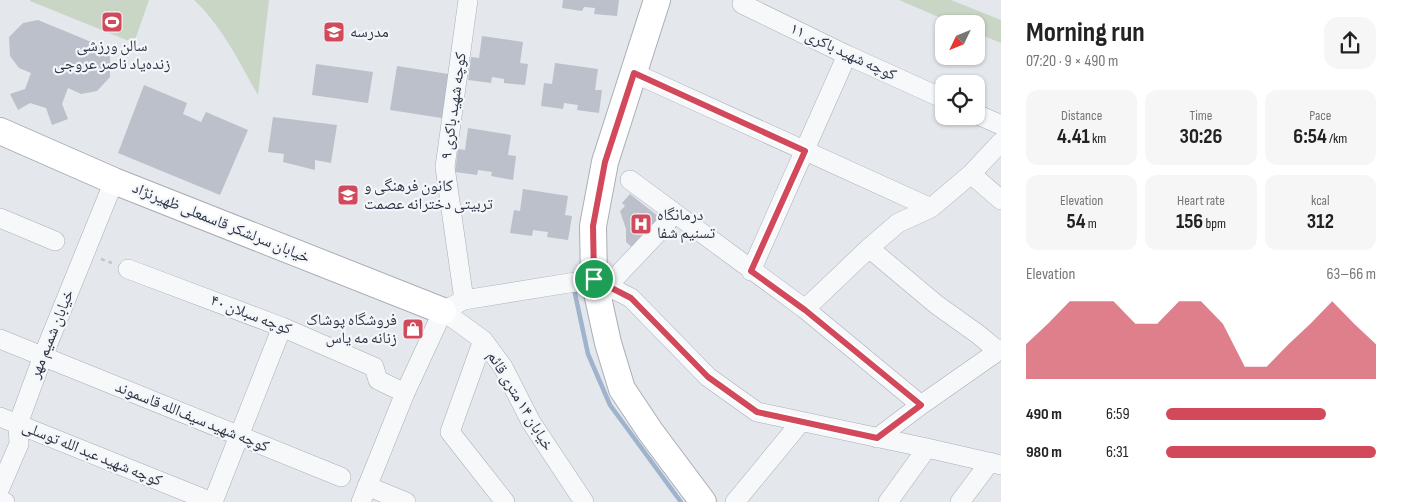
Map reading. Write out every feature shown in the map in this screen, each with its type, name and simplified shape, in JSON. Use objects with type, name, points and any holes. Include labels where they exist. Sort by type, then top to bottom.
[{"type":"main road","points":[[657,0],[605,162],[593,226],[608,343],[622,389],[650,431],[703,502]]},
{"type":"main road","name":"خیابان سرلشکر قاسمعلی ظهیرنژاد","points":[[0,131],[114,181],[454,306]]},
{"type":"street","name":"کوچه شهید باکری ۹","points":[[454,306],[445,167],[468,0]]},
{"type":"street","name":"کوچه شهید باکری ۱۱","points":[[742,4],[935,95]]},
{"type":"street","points":[[751,271],[847,55]]},
{"type":"street","points":[[634,73],[931,208]]},
{"type":"street","points":[[985,118],[1001,125]]},
{"type":"street","points":[[805,310],[869,248],[898,223],[931,208],[971,174],[1001,142]]},
{"type":"street","points":[[971,174],[1001,200]]},
{"type":"street","points":[[630,180],[805,310],[921,405]]},
{"type":"street","name":"خیابان شمیم مهر","points":[[0,488],[19,444],[18,424],[43,356],[114,181]]},
{"type":"street","points":[[0,218],[55,240]]},
{"type":"street","points":[[406,502],[364,494],[405,393],[454,306],[615,278],[667,223]]},
{"type":"street","points":[[869,248],[937,306],[1000,350],[877,438]]},
{"type":"street","name":"کوچه سبلان ۴۰","points":[[128,269],[282,327],[374,367],[378,380],[405,393]]},
{"type":"street","points":[[599,281],[631,298],[708,377],[757,412],[995,463],[960,502]]},
{"type":"street","name":"خیابان ۱۴ متری قائم","points":[[454,306],[503,367],[531,422],[584,502]]},
{"type":"street","points":[[213,502],[282,327]]},
{"type":"street","name":"کوچه شهید سیف‌الله قاسموند","points":[[0,339],[342,476]]},
{"type":"street","points":[[483,340],[450,432],[505,502]]},
{"type":"street","name":"کوچه شهید عبد الله توسلی","points":[[0,417],[213,502]]},
{"type":"street","points":[[735,502],[801,422]]},
{"type":"street","points":[[888,502],[927,448]]},
{"type":"street","points":[[0,500],[5,502]]},
{"type":"path","points":[[85,253],[128,269]]},
{"type":"green space","name":"سالن ورزشی زنده‌یاد ناصر عروجی","points":[[30,0],[149,0],[134,43]]},
{"type":"green space","points":[[194,0],[269,0],[258,95],[222,33]]},
{"type":"green space","points":[[899,0],[951,0],[1001,20],[1001,43],[985,37],[985,15],[935,15]]},
{"type":"building","points":[[563,0],[619,0],[617,16],[594,14],[595,8],[584,7],[582,11],[562,8]]},
{"type":"building","points":[[38,20],[101,46],[110,57],[110,77],[97,91],[81,94],[68,88],[62,104],[68,119],[52,125],[46,108],[30,103],[18,110],[10,94],[25,89],[31,73],[19,68],[10,56],[9,37],[23,23]]},
{"type":"building","points":[[482,36],[523,42],[520,63],[528,64],[525,85],[504,83],[504,79],[492,77],[491,83],[468,80],[471,57],[479,58]]},
{"type":"building","points":[[555,63],[598,69],[595,90],[602,90],[599,113],[577,110],[578,105],[564,103],[563,109],[541,106],[544,83],[552,84]]},
{"type":"building","points":[[316,64],[373,72],[368,103],[312,95]]},
{"type":"building","points":[[397,66],[455,75],[448,119],[390,110]]},
{"type":"building","points":[[144,85],[187,103],[183,114],[201,122],[206,112],[248,130],[220,195],[118,153]]},
{"type":"building","points":[[273,117],[337,125],[331,163],[315,160],[315,170],[283,162],[284,154],[268,152]]},
{"type":"building","points":[[468,128],[511,135],[508,155],[516,156],[513,180],[491,176],[492,172],[478,170],[477,175],[455,172],[458,149],[465,150]]},
{"type":"building","points":[[523,189],[568,196],[565,215],[572,216],[568,240],[547,237],[548,232],[533,230],[532,236],[510,233],[514,210],[520,211]]},
{"type":"building","name":"درمانگاه تسنیم شفا","points":[[630,194],[663,220],[634,249],[626,242],[626,229],[620,211],[625,206],[622,203]]},
{"type":"waterway","points":[[572,290],[574,289],[588,354],[610,405],[681,502]]},
{"type":"place","name":"سالن ورزشی زنده‌یاد ناصر عروجی","points":[[112,22]]},
{"type":"place","name":"مدرسه","points":[[334,32]]},
{"type":"place","name":"کانون فرهنگی و تربیتی دخترانه عصمت","points":[[348,195]]},
{"type":"place","name":"درمانگاه تسنیم شفا","points":[[641,224]]},
{"type":"place","name":"فروشگاه پوشاک زنانه مه یاس","points":[[413,329]]},
{"type":"route","points":[[634,73],[805,151],[751,271],[805,310],[921,405],[877,438],[757,412],[708,377],[631,298],[594,279],[593,226],[605,162],[634,73]]}]
